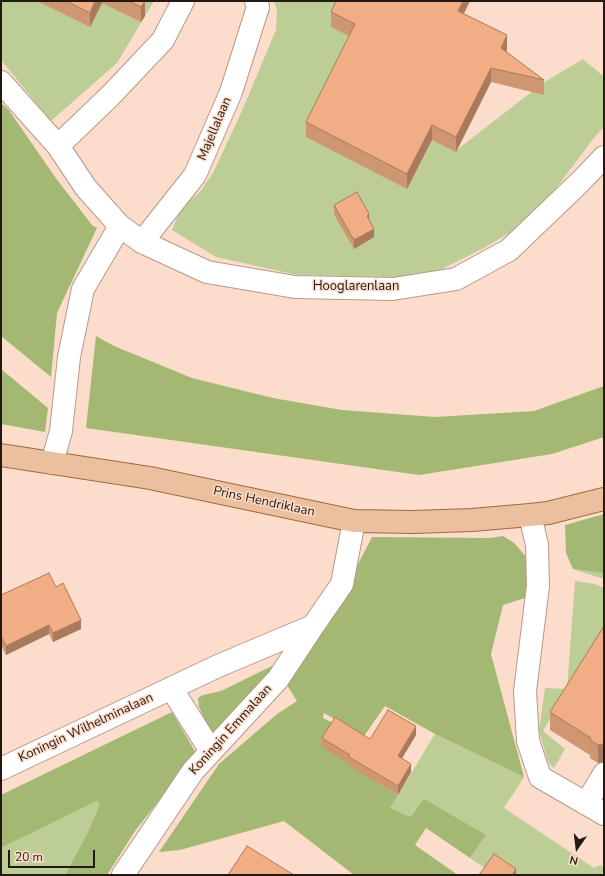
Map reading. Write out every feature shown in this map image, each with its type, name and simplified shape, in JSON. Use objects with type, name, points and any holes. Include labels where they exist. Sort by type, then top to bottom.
[{"type":"main road","name":"Prins Hendriklaan","points":[[1,454],[150,478],[354,521],[464,521],[530,516],[604,499]]},
{"type":"street","points":[[58,146],[112,95],[163,40],[183,1]]},
{"type":"street","name":"Majellalaan","points":[[142,242],[195,175],[231,92],[258,7],[256,1]]},
{"type":"street","points":[[1,82],[58,146],[86,188],[120,226],[142,242]]},
{"type":"street","name":"Hooglarenlaan","points":[[142,242],[207,272],[295,287],[393,289],[456,279],[509,250],[604,157]]},
{"type":"street","points":[[52,463],[61,431],[69,357],[83,289],[120,226]]},
{"type":"street","points":[[530,516],[537,545],[538,586],[525,691],[528,741],[540,777],[595,809],[604,774]]},
{"type":"street","points":[[313,626],[342,584],[354,521]]},
{"type":"street","name":"Koningin Wilhelminalaan","points":[[1,769],[218,666],[313,626]]},
{"type":"street","name":"Koningin Emmalaan","points":[[123,875],[192,771],[278,679],[313,626]]},
{"type":"street","points":[[171,688],[210,751]]},
{"type":"green space","points":[[1,1],[154,1],[117,63],[51,121],[1,60]]},
{"type":"green space","points":[[274,1],[345,1],[356,39],[308,135],[409,186],[434,137],[458,149],[543,83],[583,59],[604,77],[604,127],[597,134],[551,195],[519,227],[484,248],[438,271],[397,277],[297,275],[216,257],[172,230],[181,208],[200,192],[213,173],[241,113],[276,30],[277,10]]},
{"type":"green space","points":[[1,103],[8,109],[55,177],[92,225],[97,228],[57,313],[51,377],[1,336]]},
{"type":"green space","points":[[96,336],[114,346],[192,378],[273,398],[342,410],[435,417],[534,411],[604,386],[604,437],[552,454],[419,475],[86,428]]},
{"type":"green space","points":[[1,369],[48,408],[45,432],[1,424]]},
{"type":"green space","points":[[604,514],[604,573],[573,569],[566,553],[565,525]]},
{"type":"green space","points":[[503,536],[514,543],[529,560],[525,598],[503,605],[491,654],[524,777],[435,734],[385,706],[364,736],[324,713],[323,718],[335,724],[350,766],[398,795],[390,808],[411,817],[424,799],[486,835],[470,858],[426,828],[415,845],[458,875],[354,875],[284,821],[180,850],[159,852],[219,764],[277,714],[297,701],[285,682],[349,582],[372,537],[490,538]]},
{"type":"green space","points":[[573,569],[604,573],[604,579]]},
{"type":"green space","points":[[575,581],[595,584],[604,588],[604,631],[543,731],[565,749],[554,768],[548,762],[539,731],[545,688],[567,689]]},
{"type":"green space","points":[[272,666],[277,669],[216,734],[211,733],[199,707],[198,698],[203,695],[221,691]]},
{"type":"green space","points":[[172,712],[196,753],[135,831],[107,875],[65,875],[88,832],[100,804],[97,801],[1,848],[1,795]]},
{"type":"green space","points":[[435,734],[524,777],[504,808],[594,868],[600,865],[604,868],[604,875],[511,875],[489,871],[470,858],[486,835],[411,817],[390,808]]},
{"type":"green space","points":[[97,801],[100,804],[88,832],[65,875],[1,875],[1,848]]},
{"type":"building","points":[[66,1],[95,1],[90,13]]},
{"type":"building","points":[[128,1],[145,1],[141,7]]},
{"type":"building","points":[[336,1],[463,1],[458,11],[507,35],[501,48],[544,80],[491,68],[456,137],[432,125],[407,174],[306,122],[355,24],[331,12]]},
{"type":"building","points":[[357,192],[369,214],[367,216],[374,229],[354,240],[334,205]]},
{"type":"building","points":[[49,573],[56,587],[63,583],[81,620],[53,633],[49,625],[6,646],[1,636],[1,595]]},
{"type":"building","points":[[604,626],[604,744],[598,745],[590,740],[591,738],[550,712]]},
{"type":"building","points":[[388,710],[416,726],[398,756],[411,764],[398,786],[349,757],[350,755],[322,738],[335,717],[370,739]]},
{"type":"building","points":[[247,846],[294,875],[228,875]]},
{"type":"building","points":[[494,854],[516,869],[512,875],[479,875]]}]
